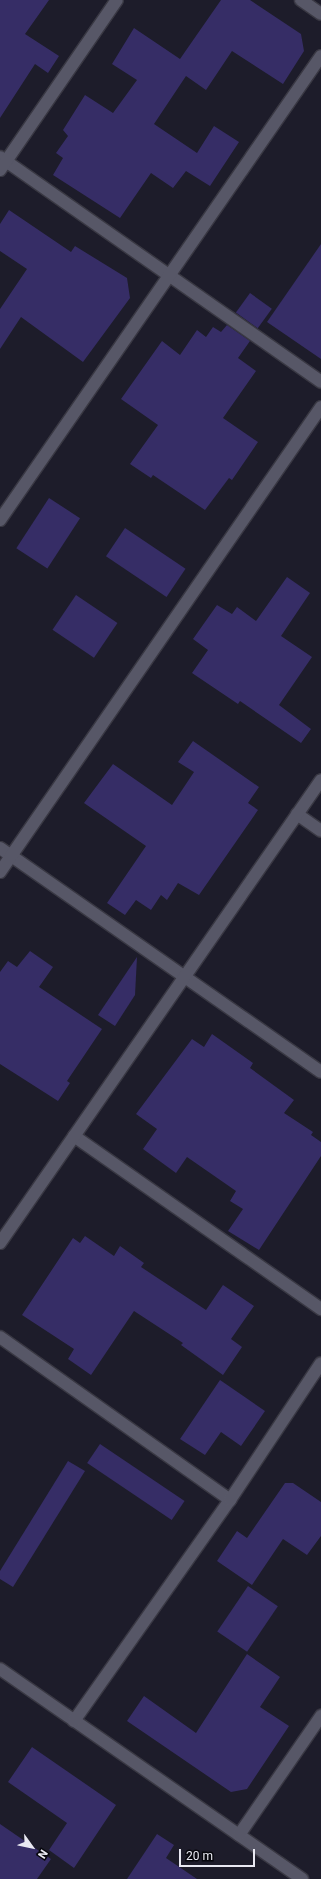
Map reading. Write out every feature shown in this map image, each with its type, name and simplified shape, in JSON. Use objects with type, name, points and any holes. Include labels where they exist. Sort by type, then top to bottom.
[{"type":"street","points":[[117,0],[2,163],[169,275],[321,382]]},
{"type":"street","points":[[301,0],[321,14]]},
{"type":"street","points":[[0,520],[321,56]]},
{"type":"street","points":[[0,872],[321,408]]},
{"type":"street","points":[[0,1243],[321,780]]},
{"type":"street","points":[[297,814],[321,831]]},
{"type":"street","points":[[0,848],[321,1072]]},
{"type":"street","points":[[74,1136],[321,1309]]},
{"type":"street","points":[[0,1337],[230,1500]]},
{"type":"street","points":[[74,1721],[230,1500],[321,1363]]},
{"type":"street","points":[[0,1669],[302,1879]]},
{"type":"street","points":[[239,1835],[321,1716]]},
{"type":"building","points":[[0,0],[49,0],[25,34],[59,56],[48,73],[35,64],[0,118]]},
{"type":"building","points":[[221,0],[250,0],[301,34],[304,51],[283,84],[232,51],[206,90],[186,76],[154,124],[197,153],[214,126],[239,142],[210,186],[186,171],[173,188],[151,173],[120,218],[53,175],[63,158],[56,153],[68,136],[63,130],[85,95],[113,113],[137,80],[112,64],[134,28],[180,59]]},
{"type":"building","points":[[9,210],[71,252],[75,246],[127,278],[130,298],[83,362],[21,317],[0,349],[0,309],[27,269],[0,251],[0,224]]},
{"type":"building","points":[[321,244],[321,359],[267,322]]},
{"type":"building","points":[[250,293],[272,309],[258,328],[236,312]]},
{"type":"building","points":[[227,325],[250,341],[238,358],[256,371],[223,418],[258,442],[232,480],[229,478],[205,510],[153,475],[151,478],[130,464],[158,425],[121,399],[162,341],[180,355],[197,330],[206,337],[213,327],[221,332]]},
{"type":"building","points":[[49,498],[80,518],[47,568],[16,548]]},
{"type":"building","points":[[125,528],[186,569],[167,597],[106,556]]},
{"type":"building","points":[[287,577],[310,593],[281,636],[312,657],[279,705],[311,729],[301,743],[240,701],[238,704],[192,673],[208,650],[193,639],[217,605],[232,614],[237,607],[256,621]]},
{"type":"building","points":[[76,595],[117,623],[94,658],[53,630]]},
{"type":"building","points":[[193,741],[259,787],[248,803],[258,810],[199,895],[178,883],[167,900],[161,895],[151,910],[136,900],[125,915],[107,903],[146,846],[84,803],[113,764],[172,805],[194,772],[178,762]]},
{"type":"building","points":[[30,951],[53,967],[39,987],[102,1029],[67,1081],[70,1083],[58,1101],[0,1064],[0,972],[8,961],[17,967]]},
{"type":"building","points":[[137,957],[135,995],[115,1026],[98,1015]]},
{"type":"building","points":[[212,1034],[253,1063],[250,1068],[294,1100],[284,1113],[313,1132],[311,1135],[321,1142],[321,1156],[259,1250],[228,1231],[243,1209],[230,1201],[236,1191],[187,1157],[176,1173],[143,1149],[157,1129],[136,1114],[192,1039],[204,1047]]},
{"type":"building","points":[[85,1236],[114,1256],[120,1246],[144,1263],[141,1267],[206,1310],[223,1285],[254,1306],[231,1339],[242,1347],[223,1375],[181,1345],[183,1343],[134,1311],[91,1375],[68,1359],[74,1349],[22,1315],[73,1238],[80,1243]]},
{"type":"building","points":[[220,1380],[265,1411],[241,1446],[221,1432],[205,1455],[180,1439]]},
{"type":"building","points":[[100,1444],[185,1501],[172,1520],[87,1463]]},
{"type":"building","points":[[68,1461],[85,1471],[13,1587],[0,1579],[0,1571]]},
{"type":"building","points":[[285,1483],[293,1483],[321,1502],[321,1536],[307,1555],[283,1539],[252,1585],[217,1561],[237,1531],[247,1538]]},
{"type":"building","points":[[248,1586],[278,1606],[247,1652],[217,1632]]},
{"type":"building","points":[[247,1654],[280,1677],[260,1707],[289,1726],[247,1789],[231,1792],[127,1721],[144,1696],[196,1733]]},
{"type":"building","points":[[32,1747],[116,1805],[74,1868],[49,1850],[67,1823],[8,1782]]},
{"type":"building","points":[[0,1824],[51,1859],[37,1879],[0,1879]]},
{"type":"building","points":[[157,1834],[174,1845],[166,1858],[197,1879],[127,1879]]}]
